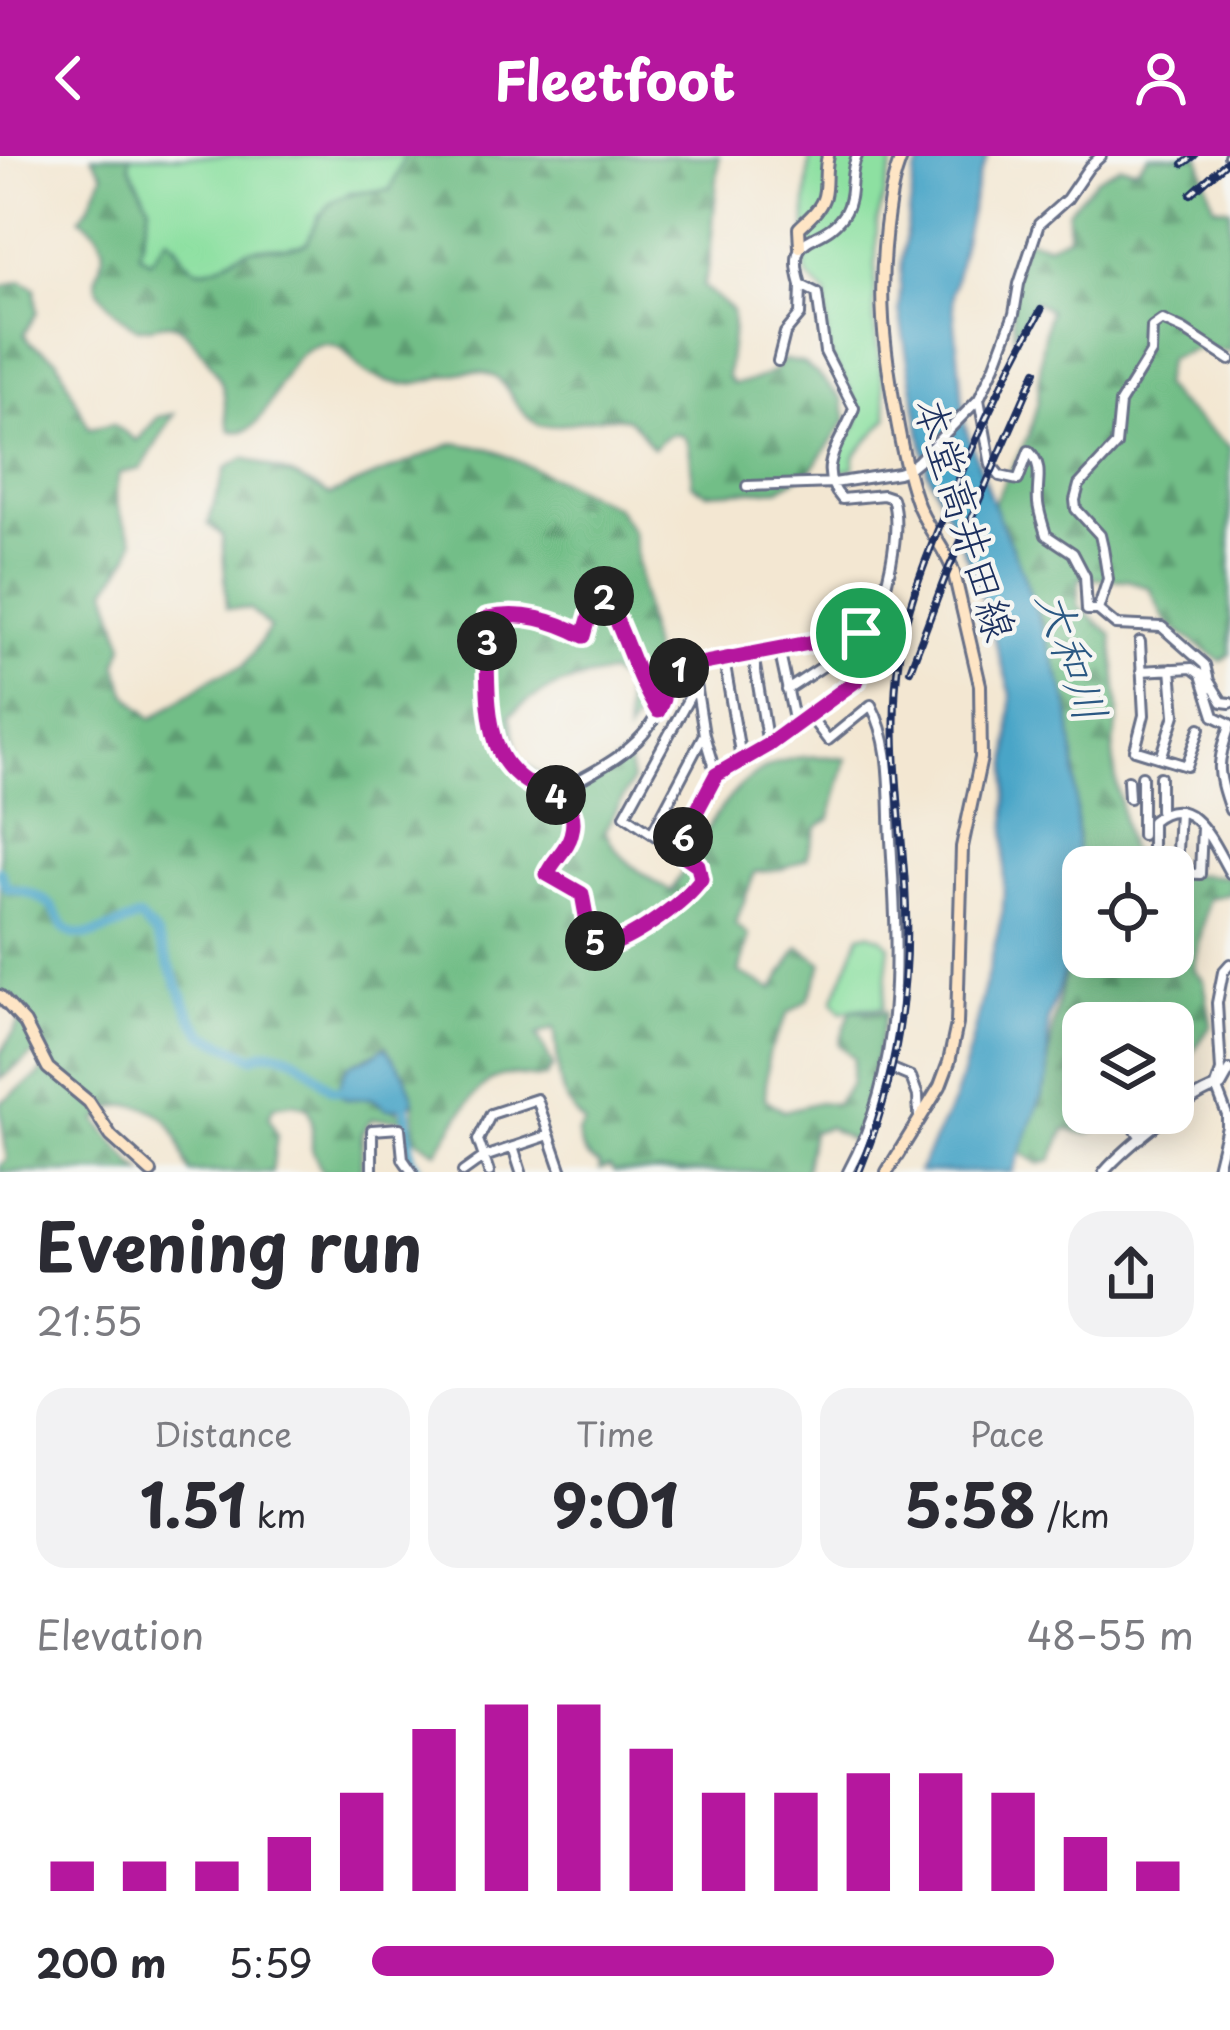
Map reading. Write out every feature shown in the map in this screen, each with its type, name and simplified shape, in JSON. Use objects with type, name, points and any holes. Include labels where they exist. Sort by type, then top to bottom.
[{"type":"main road","points":[[800,247],[799,228],[824,197],[828,156]]},
{"type":"main road","name":"本堂高井田線","points":[[887,1172],[940,1085],[957,1024],[962,847],[980,773],[981,719],[980,685],[954,573],[921,513],[883,345],[880,296],[890,194],[902,156]]},
{"type":"main road","points":[[0,996],[25,1023],[48,1068],[89,1102],[111,1136],[151,1172]]},
{"type":"street","points":[[778,361],[785,333],[800,315],[802,285],[796,255],[846,210],[857,156]]},
{"type":"street","points":[[748,486],[834,483],[908,470],[918,461],[977,401],[1014,314],[1024,265],[1040,224],[1101,156]]},
{"type":"street","points":[[554,793],[628,749],[649,728],[663,699],[663,671],[871,629],[891,571],[895,508],[892,499],[883,495],[842,499],[836,492],[829,463],[854,408],[825,352],[817,293],[802,285]]},
{"type":"street","points":[[1098,610],[1108,579],[1103,548],[1100,535],[1076,509],[1075,500],[1079,484],[1116,445],[1120,403],[1144,370],[1151,353],[1152,327],[1162,320],[1230,360]]},
{"type":"street","points":[[977,401],[991,465],[1000,476],[1018,480],[1029,451],[1036,459],[1038,503],[1046,535],[1073,553],[1085,576],[1087,610],[1098,610],[1116,625],[1162,627],[1205,665],[1214,690],[1222,702],[1230,703]]},
{"type":"street","points":[[658,711],[598,587],[584,636],[552,620],[487,618],[489,698],[500,755],[525,782],[554,793],[570,810],[572,832],[547,874],[582,894],[590,938],[608,946],[695,888],[701,879],[698,865],[625,815],[695,685]]},
{"type":"street","points":[[676,850],[716,775],[768,745],[857,680],[861,633]]},
{"type":"street","points":[[788,690],[831,661],[836,638]]},
{"type":"street","points":[[1140,642],[1144,715],[1136,750],[1187,766],[1200,728]]},
{"type":"street","points":[[779,649],[795,725]]},
{"type":"street","points":[[753,654],[768,745]]},
{"type":"street","points":[[724,660],[741,758]]},
{"type":"street","points":[[693,665],[716,775]]},
{"type":"street","points":[[1141,671],[1192,668],[1201,675],[1214,716],[1230,724],[1218,763],[1230,809]]},
{"type":"street","points":[[1161,758],[1175,715],[1171,669]]},
{"type":"street","points":[[809,715],[828,740],[871,705],[883,729],[888,770],[897,982],[885,1066],[867,1135],[848,1172]]},
{"type":"street","points":[[652,833],[704,735]]},
{"type":"street","points":[[1142,776],[1142,835]]},
{"type":"street","points":[[1152,846],[1152,821],[1162,811],[1160,777]]},
{"type":"street","points":[[1129,780],[1129,795],[1143,793]]},
{"type":"street","points":[[1143,810],[1191,813],[1230,873]]},
{"type":"street","points":[[1177,846],[1179,811]]},
{"type":"street","points":[[1194,874],[1200,874],[1202,827]]},
{"type":"street","points":[[1216,1172],[1228,1142],[1227,1115],[1216,1086],[1221,1071],[1217,1003],[1228,968]]},
{"type":"street","points":[[885,1066],[911,1077],[919,1120]]},
{"type":"street","points":[[1105,1172],[1142,1138],[1220,1086],[1230,1070]]},
{"type":"street","points":[[489,1172],[478,1140],[491,1114],[537,1100],[562,1172]]},
{"type":"street","points":[[372,1172],[371,1130],[400,1128],[403,1159],[412,1172]]},
{"type":"street","points":[[1139,1134],[1142,1138]]},
{"type":"street","points":[[463,1172],[484,1157],[549,1135]]},
{"type":"street","points":[[513,1147],[521,1172]]},
{"type":"green space","points":[[92,156],[130,156],[129,165],[150,206],[139,253],[150,261],[167,237],[186,261],[202,269],[248,250],[307,243],[321,214],[337,199],[390,190],[405,156],[719,156],[703,286],[732,311],[727,377],[733,384],[747,382],[767,375],[783,360],[802,363],[842,399],[846,420],[812,469],[779,489],[707,493],[692,484],[690,450],[683,436],[667,436],[653,448],[633,423],[620,417],[538,424],[495,377],[472,371],[396,383],[368,374],[344,351],[324,344],[295,360],[256,423],[244,431],[230,430],[220,379],[191,338],[171,324],[134,326],[99,291],[96,282],[104,250],[94,230],[80,218],[103,174]]},
{"type":"green space","points":[[130,156],[405,156],[390,190],[350,192],[319,215],[308,243],[249,250],[203,269],[189,264],[176,243],[150,261],[139,253],[150,206],[129,165]]},
{"type":"green space","points":[[810,156],[895,156],[877,222],[874,323],[888,418],[854,456],[854,468],[836,473],[836,454],[855,429],[858,414],[830,352],[826,294],[805,270]]},
{"type":"green space","points":[[1149,156],[1199,156],[1214,206],[1230,209],[1230,351],[1194,349],[1168,359],[1162,385],[1230,447],[1230,654],[1221,661],[1166,623],[1150,588],[1127,580],[1079,578],[1078,607],[1112,634],[1119,711],[1113,752],[1128,846],[1077,846],[1068,702],[993,504],[1029,435],[1049,310],[1034,301],[1014,335],[1011,281],[1025,239],[1047,245],[1068,236],[1068,211],[1097,179],[1121,166],[1136,169]]},
{"type":"green space","points":[[21,281],[35,288],[37,312],[24,334],[57,359],[89,429],[113,424],[137,441],[158,417],[174,414],[141,469],[120,473],[118,508],[134,540],[130,555],[107,589],[124,645],[117,664],[126,693],[152,719],[215,676],[244,666],[270,628],[250,609],[227,608],[222,535],[208,524],[226,468],[245,458],[330,495],[454,443],[491,449],[616,507],[633,532],[656,683],[627,733],[624,684],[610,673],[568,682],[534,697],[510,715],[520,760],[572,797],[627,754],[632,781],[605,831],[632,866],[671,891],[719,811],[757,773],[810,757],[846,759],[830,819],[817,827],[807,858],[780,870],[755,872],[735,924],[749,935],[739,973],[773,989],[799,947],[823,963],[808,1000],[788,1013],[768,1054],[765,1099],[784,1111],[819,1102],[836,1104],[851,1084],[854,1058],[839,1044],[851,1010],[886,1012],[854,1142],[828,1127],[812,1132],[805,1172],[600,1170],[582,1148],[578,1133],[585,1124],[563,1091],[554,1028],[537,1035],[553,1066],[546,1077],[507,1075],[486,1084],[437,1152],[415,1138],[414,1100],[386,1046],[350,1065],[339,1093],[346,1099],[370,1098],[403,1114],[403,1119],[371,1119],[362,1133],[361,1172],[322,1172],[312,1149],[308,1108],[294,1103],[274,1106],[269,1117],[277,1135],[272,1172],[190,1172],[165,1119],[146,1108],[124,1105],[97,1121],[143,1172],[0,1172],[7,1159],[0,1103],[38,1076],[51,1060],[44,1046],[0,1079],[0,1055],[26,1011],[12,997],[0,1003],[0,287]]},
{"type":"green space","points":[[1194,874],[1230,877],[1230,894],[1208,898],[1194,970]]},
{"type":"green space","points":[[868,933],[890,946],[883,1008],[841,1012],[833,1001],[860,935]]},
{"type":"green space","points":[[1194,970],[1204,981],[1211,1025],[1194,1050],[1194,1002],[1062,1002],[1063,1134],[1051,1161],[1039,1164],[1020,1152],[1045,1085],[1064,978],[1194,978]]},
{"type":"water","points":[[925,156],[988,156],[979,176],[952,293],[965,426],[1068,702],[1075,770],[1077,846],[1062,846],[1062,977],[1048,1020],[1048,1079],[1013,1172],[918,1172],[954,1101],[1003,910],[1011,694],[975,575],[927,470],[899,311],[915,174]]},
{"type":"water","points":[[383,1048],[405,1075],[414,1100],[408,1107],[387,1109],[372,1098],[346,1099],[331,1089],[339,1090],[350,1065]]},
{"type":"waterway","points":[[0,871],[7,888],[47,902],[75,934],[98,932],[139,918],[157,936],[191,1016],[205,1035],[253,1057],[276,1052],[287,1055],[339,1091]]},
{"type":"waterway","points":[[406,1108],[411,1157],[421,1172]]},
{"type":"railway","points":[[1183,164],[1194,156]]},
{"type":"railway","points":[[1191,194],[1230,159]]},
{"type":"railway","points":[[859,1172],[892,1067],[906,959],[895,713],[902,638],[954,490],[1041,310]]},
{"type":"railway","points":[[910,670],[946,575],[1036,371]]},
{"type":"route","points":[[598,587],[658,711],[663,671],[861,633],[857,680],[768,745],[716,775],[676,850],[698,865],[701,879],[695,888],[617,943],[608,946],[590,938],[582,894],[547,874],[568,844],[573,821],[570,810],[554,793],[525,782],[500,755],[490,715],[487,618],[552,620],[584,636],[598,587]]},
{"type":"water label","name":"大和川","points":[[1072,656]]}]
